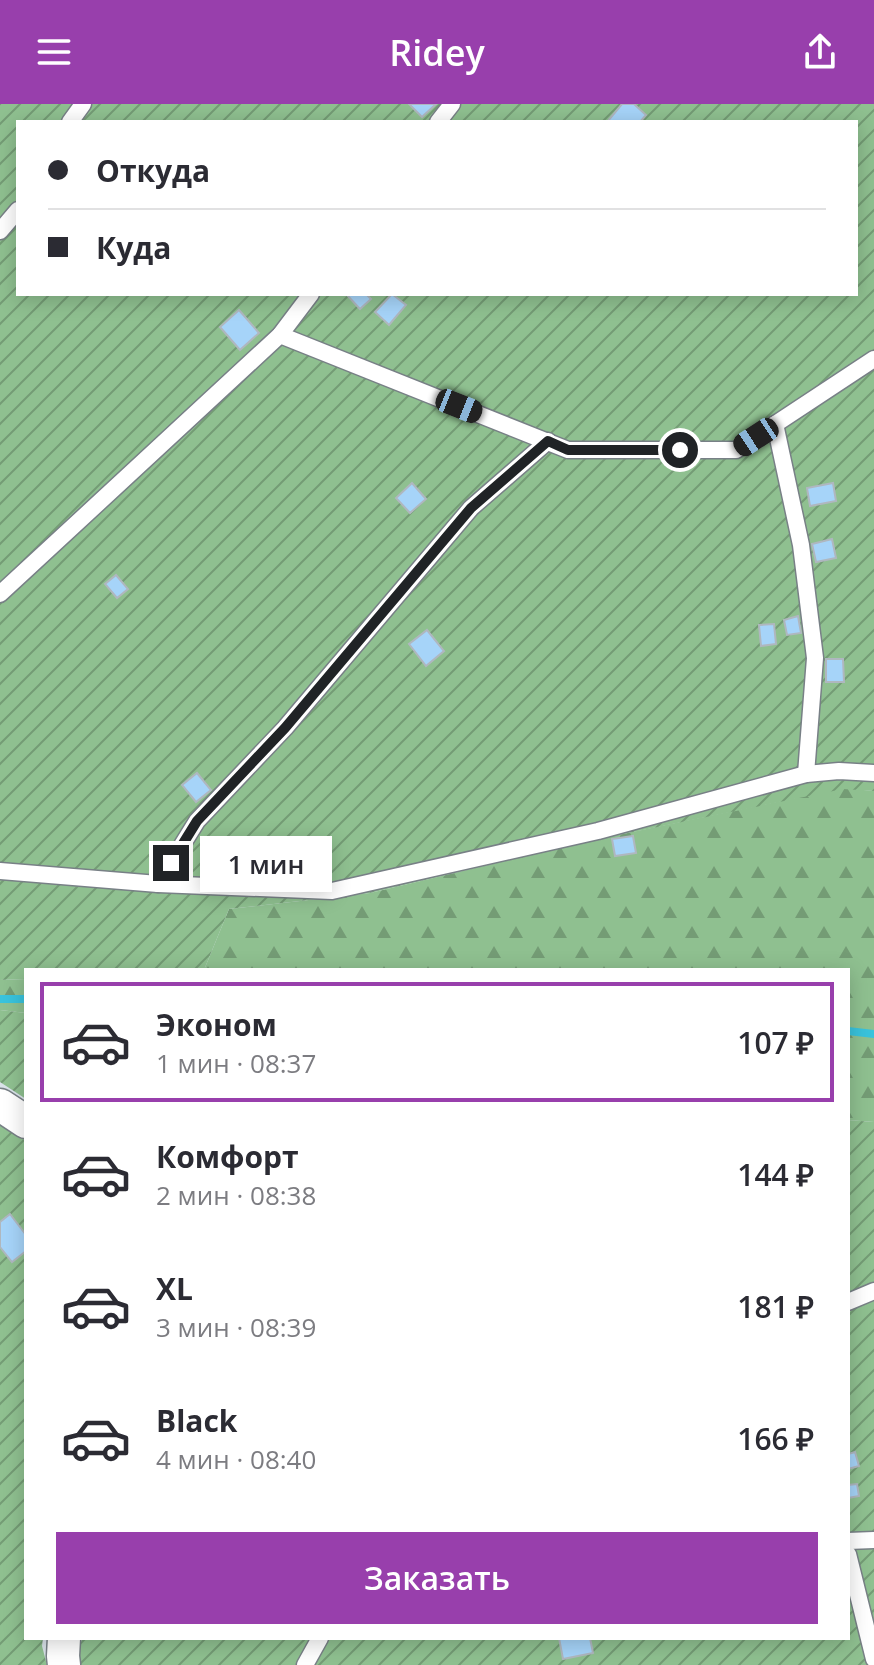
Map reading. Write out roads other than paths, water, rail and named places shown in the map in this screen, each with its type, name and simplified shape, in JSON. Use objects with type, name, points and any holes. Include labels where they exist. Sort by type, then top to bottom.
[{"type":"street","points":[[0,1105],[24,1121]]},
{"type":"street","points":[[64,1640],[64,1665]]},
{"type":"lane","points":[[440,120],[452,104]]},
{"type":"lane","points":[[0,231],[16,212]]},
{"type":"lane","points":[[0,594],[280,335],[309,296]]},
{"type":"lane","points":[[280,335],[568,450],[736,450],[874,359]]},
{"type":"lane","points":[[775,424],[801,545],[815,658],[806,774]]},
{"type":"lane","points":[[158,884],[197,821],[285,728],[471,508],[548,441]]},
{"type":"lane","points":[[0,871],[158,884],[332,891],[598,831],[806,774],[839,771],[874,773]]},
{"type":"lane","points":[[850,1301],[874,1291]]},
{"type":"lane","points":[[850,1541],[874,1540]]},
{"type":"lane","points":[[850,1562],[874,1659]]},
{"type":"lane","points":[[305,1665],[319,1640]]},
{"type":"waterway","points":[[0,999],[24,999]]},
{"type":"waterway","points":[[850,1031],[874,1034]]}]
